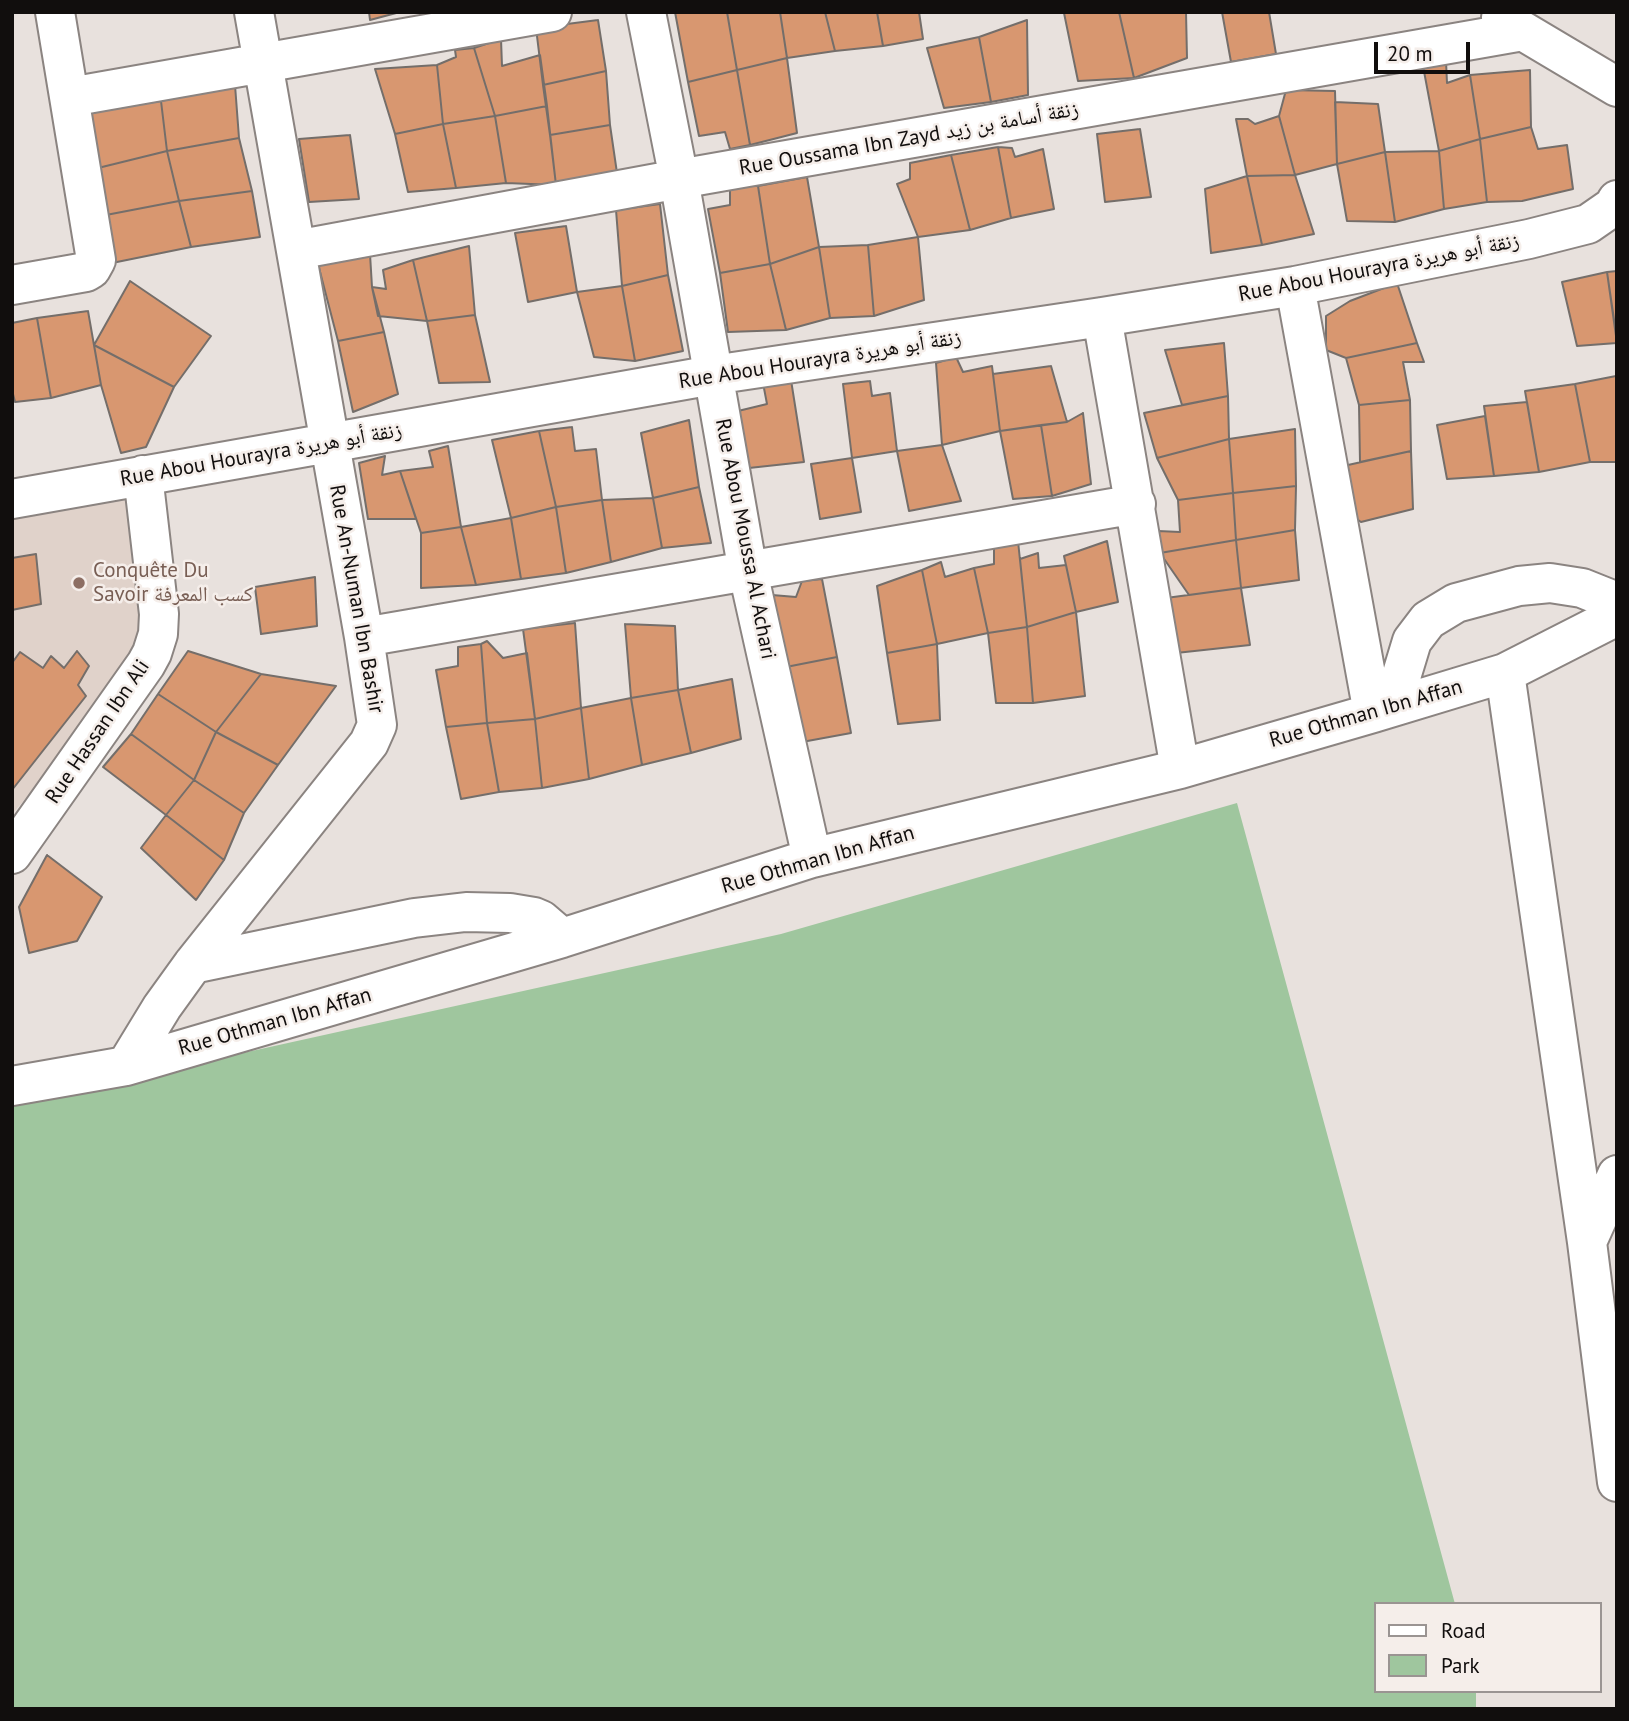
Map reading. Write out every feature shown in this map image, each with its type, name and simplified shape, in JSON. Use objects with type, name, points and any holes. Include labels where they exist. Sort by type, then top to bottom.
[{"type":"street","points":[[12,285],[86,272],[94,266],[96,258],[55,12]]},
{"type":"street","name":"Rue An-Numan Ibn Bashir","points":[[126,1066],[192,964],[374,734],[376,717],[364,637],[254,12]]},
{"type":"street","points":[[70,97],[552,12]]},
{"type":"street","name":"Rue Abou Moussa Al Achari","points":[[646,12],[679,179],[748,572],[812,858]]},
{"type":"street","points":[[1507,21],[1617,87]]},
{"type":"street","name":"Rue Oussama Ibn Zayd زنقة أسامة بن زيد","points":[[296,250],[1507,21]]},
{"type":"street","name":"Rue Abou Hourayra زنقة أبو هريرة","points":[[12,499],[713,375],[1295,286],[1516,242],[1588,224],[1614,206],[1617,200]]},
{"type":"street","points":[[1295,286],[1382,710]]},
{"type":"street","points":[[1102,317],[1180,769]]},
{"type":"street","name":"Rue Hassan Ibn Ali","points":[[12,854],[152,653],[158,634],[159,614],[143,475]]},
{"type":"street","points":[[364,637],[1136,504]]},
{"type":"street","points":[[1382,710],[1412,641],[1428,620],[1456,603],[1519,586],[1550,583],[1582,588],[1617,602]]},
{"type":"street","name":"Rue Othman Ibn Affan","points":[[13,1083],[126,1066],[562,937],[812,858],[1180,769],[1505,673],[1617,616]]},
{"type":"street","points":[[1505,673],[1587,1242],[1617,1482]]},
{"type":"street","points":[[192,964],[414,918],[466,912],[510,913],[534,917],[562,937]]},
{"type":"street","points":[[1587,1242],[1617,1175]]},
{"type":"shaded area","name":"Conquête Du Savoir كسب المعرفة","points":[[137,490],[151,656],[12,814],[12,510]]},
{"type":"green space","points":[[1237,803],[1454,1602],[1374,1602],[1374,1693],[1476,1693],[1476,1709],[12,1709],[12,1104],[781,934]]},
{"type":"building","points":[[369,12],[400,12],[370,20]]},
{"type":"building","points":[[675,12],[727,12],[737,70],[688,82]]},
{"type":"building","points":[[727,12],[780,12],[787,58],[737,70]]},
{"type":"building","points":[[780,12],[825,12],[835,51],[787,58]]},
{"type":"building","points":[[825,12],[877,12],[883,46],[835,51]]},
{"type":"building","points":[[877,12],[919,12],[923,39],[883,46]]},
{"type":"building","points":[[1119,12],[1134,78],[1078,81],[1064,13]]},
{"type":"building","points":[[1119,12],[1186,12],[1187,58],[1134,78]]},
{"type":"building","points":[[1222,12],[1269,12],[1276,54],[1231,62]]},
{"type":"building","points":[[598,20],[606,71],[543,85],[536,28]]},
{"type":"building","points":[[1027,20],[1028,95],[991,102],[979,37]]},
{"type":"building","points":[[979,37],[991,102],[944,108],[927,48]]},
{"type":"building","points":[[501,39],[502,66],[540,55],[547,106],[495,116],[474,48]]},
{"type":"building","points":[[474,48],[495,116],[443,124],[437,65],[456,57],[455,50]]},
{"type":"building","points":[[787,58],[797,133],[750,145],[737,70]]},
{"type":"building","points":[[1446,61],[1447,83],[1470,75],[1480,139],[1439,151],[1423,66]]},
{"type":"building","points":[[437,65],[443,124],[395,134],[375,69]]},
{"type":"building","points":[[737,70],[750,145],[730,149],[725,132],[699,136],[688,82]]},
{"type":"building","points":[[1530,70],[1531,127],[1480,139],[1470,75]]},
{"type":"building","points":[[606,71],[610,125],[550,135],[543,85]]},
{"type":"building","points":[[235,85],[239,138],[167,151],[161,101]]},
{"type":"building","points":[[1286,90],[1335,91],[1337,164],[1295,175],[1279,116]]},
{"type":"building","points":[[161,101],[167,151],[94,169],[85,112]]},
{"type":"building","points":[[1335,102],[1378,104],[1385,152],[1337,164]]},
{"type":"building","points":[[547,106],[556,185],[506,183],[495,116]]},
{"type":"building","points":[[495,116],[506,183],[456,188],[443,124]]},
{"type":"building","points":[[1279,116],[1295,175],[1247,176],[1236,119],[1248,119],[1255,124]]},
{"type":"building","points":[[443,124],[456,188],[408,192],[395,134]]},
{"type":"building","points":[[610,125],[617,173],[556,185],[550,135]]},
{"type":"building","points":[[1531,127],[1538,149],[1567,145],[1573,189],[1522,201],[1487,202],[1480,139]]},
{"type":"building","points":[[1140,129],[1151,197],[1105,202],[1097,134]]},
{"type":"building","points":[[350,135],[359,199],[309,202],[299,139]]},
{"type":"building","points":[[239,138],[252,191],[179,201],[167,151]]},
{"type":"building","points":[[1480,139],[1487,202],[1444,209],[1439,151]]},
{"type":"building","points":[[998,147],[1012,148],[1015,157],[1043,149],[1054,209],[1011,218]]},
{"type":"building","points":[[998,147],[1011,218],[970,230],[951,155]]},
{"type":"building","points":[[167,151],[179,201],[106,215],[94,169]]},
{"type":"building","points":[[1439,151],[1444,209],[1395,222],[1385,152]]},
{"type":"building","points":[[1385,152],[1395,222],[1347,221],[1337,164]]},
{"type":"building","points":[[951,155],[970,230],[918,237],[897,184],[910,179],[910,163]]},
{"type":"building","points":[[1295,175],[1314,234],[1262,245],[1247,176]]},
{"type":"building","points":[[1247,176],[1262,245],[1211,253],[1205,189]]},
{"type":"building","points":[[807,177],[819,247],[770,264],[758,186]]},
{"type":"building","points":[[730,185],[758,186],[770,264],[720,273],[708,209],[730,205]]},
{"type":"building","points":[[252,191],[260,237],[191,247],[179,201]]},
{"type":"building","points":[[179,201],[191,247],[112,263],[106,215]]},
{"type":"building","points":[[660,204],[668,275],[622,286],[616,210]]},
{"type":"building","points":[[566,226],[577,292],[528,302],[515,233]]},
{"type":"building","points":[[918,237],[924,300],[874,316],[868,245]]},
{"type":"building","points":[[868,245],[874,316],[830,318],[819,247]]},
{"type":"building","points":[[469,246],[475,315],[427,321],[413,260]]},
{"type":"building","points":[[819,247],[830,318],[786,330],[770,264]]},
{"type":"building","points":[[370,254],[372,287],[384,332],[338,341],[318,264]]},
{"type":"building","points":[[413,260],[427,321],[378,316],[372,287],[386,289],[383,270]]},
{"type":"building","points":[[770,264],[786,330],[728,332],[720,273]]},
{"type":"building","points":[[1617,271],[1617,340],[1607,272]]},
{"type":"building","points":[[1607,272],[1617,343],[1577,346],[1562,282]]},
{"type":"building","points":[[668,275],[683,351],[635,361],[622,286]]},
{"type":"building","points":[[130,281],[211,336],[174,387],[94,345]]},
{"type":"building","points":[[1397,283],[1417,343],[1346,358],[1326,350],[1326,316],[1350,301]]},
{"type":"building","points":[[622,286],[635,361],[594,357],[577,292]]},
{"type":"building","points":[[88,311],[101,385],[51,398],[37,318]]},
{"type":"building","points":[[475,315],[490,382],[439,383],[427,321]]},
{"type":"building","points":[[37,318],[51,398],[15,402],[12,390],[12,323]]},
{"type":"building","points":[[384,332],[398,394],[353,412],[338,341]]},
{"type":"building","points":[[1224,343],[1228,396],[1182,405],[1165,350]]},
{"type":"building","points":[[1417,343],[1424,362],[1403,362],[1410,400],[1359,405],[1346,358]]},
{"type":"building","points":[[94,345],[174,387],[146,447],[121,453],[101,385]]},
{"type":"building","points":[[956,357],[963,372],[992,366],[1000,431],[942,445],[936,363]]},
{"type":"building","points":[[1051,366],[1067,422],[1000,431],[993,374]]},
{"type":"building","points":[[1616,376],[1617,462],[1590,462],[1575,384]]},
{"type":"building","points":[[791,380],[804,462],[749,468],[738,411],[767,404],[763,383]]},
{"type":"building","points":[[870,381],[872,396],[890,393],[897,451],[852,458],[843,384]]},
{"type":"building","points":[[1575,384],[1590,462],[1539,472],[1525,391]]},
{"type":"building","points":[[1228,396],[1229,439],[1157,458],[1144,413]]},
{"type":"building","points":[[1410,400],[1411,451],[1360,462],[1359,405]]},
{"type":"building","points":[[1527,402],[1539,472],[1494,476],[1484,406]]},
{"type":"building","points":[[1083,413],[1091,484],[1052,496],[1041,425],[1067,422]]},
{"type":"building","points":[[1485,416],[1494,476],[1447,479],[1437,425]]},
{"type":"building","points":[[689,420],[699,487],[653,498],[641,433]]},
{"type":"building","points":[[1041,425],[1052,496],[1013,499],[1000,431]]},
{"type":"building","points":[[572,427],[575,451],[596,449],[602,500],[556,507],[539,431]]},
{"type":"building","points":[[1295,429],[1296,486],[1233,493],[1229,439]]},
{"type":"building","points":[[539,431],[556,507],[511,518],[492,440]]},
{"type":"building","points":[[1229,439],[1233,493],[1178,500],[1157,458]]},
{"type":"building","points":[[942,445],[961,501],[909,511],[897,451]]},
{"type":"building","points":[[448,446],[461,527],[421,533],[400,471],[433,467],[429,451]]},
{"type":"building","points":[[1411,451],[1413,509],[1361,522],[1344,510],[1348,465]]},
{"type":"building","points":[[385,456],[382,475],[400,471],[416,519],[368,519],[359,463]]},
{"type":"building","points":[[852,458],[861,512],[820,519],[811,464]]},
{"type":"building","points":[[1296,486],[1295,530],[1236,540],[1233,493]]},
{"type":"building","points":[[699,487],[711,543],[662,548],[653,498]]},
{"type":"building","points":[[1233,493],[1236,540],[1160,553],[1158,531],[1180,532],[1178,500]]},
{"type":"building","points":[[653,498],[662,548],[611,562],[602,500]]},
{"type":"building","points":[[602,500],[611,562],[566,573],[556,507]]},
{"type":"building","points":[[556,507],[566,573],[521,579],[511,518]]},
{"type":"building","points":[[511,518],[521,579],[476,585],[461,527]]},
{"type":"building","points":[[461,527],[476,585],[421,588],[421,533]]},
{"type":"building","points":[[1295,530],[1299,580],[1241,588],[1236,540]]},
{"type":"building","points":[[1236,540],[1241,588],[1189,595],[1160,553]]},
{"type":"building","points":[[1018,541],[1027,627],[988,633],[974,568],[994,564],[994,547]]},
{"type":"building","points":[[1107,541],[1118,602],[1076,612],[1064,556]]},
{"type":"building","points":[[1038,553],[1039,568],[1066,565],[1076,612],[1027,627],[1020,559]]},
{"type":"building","points":[[36,554],[41,604],[12,610],[12,558]]},
{"type":"building","points":[[941,562],[945,577],[974,568],[988,633],[937,644],[922,570]]},
{"type":"building","points":[[922,570],[937,644],[887,653],[877,586]]},
{"type":"building","points":[[315,577],[317,626],[261,634],[255,587]]},
{"type":"building","points":[[822,579],[837,657],[786,667],[772,595],[796,597],[802,581]]},
{"type":"building","points":[[1241,588],[1250,645],[1176,653],[1166,598]]},
{"type":"building","points":[[1076,612],[1085,696],[1033,703],[1027,627]]},
{"type":"building","points":[[575,623],[581,708],[535,719],[523,629]]},
{"type":"building","points":[[625,624],[675,626],[678,690],[631,698]]},
{"type":"building","points":[[1027,627],[1033,703],[996,703],[988,633]]},
{"type":"building","points":[[487,641],[503,658],[527,653],[535,719],[487,723],[481,644]]},
{"type":"building","points":[[481,644],[487,723],[446,727],[436,670],[458,666],[458,647]]},
{"type":"building","points":[[937,644],[940,720],[898,724],[887,653]]},
{"type":"building","points":[[77,651],[89,666],[78,685],[86,696],[12,790],[12,663],[20,652],[43,668],[51,656],[64,668]]},
{"type":"building","points":[[188,651],[261,674],[216,732],[158,694]]},
{"type":"building","points":[[837,657],[851,733],[802,742],[786,667]]},
{"type":"building","points":[[261,674],[336,686],[278,765],[216,732]]},
{"type":"building","points":[[732,679],[741,739],[691,753],[678,690]]},
{"type":"building","points":[[678,690],[691,753],[642,765],[631,698]]},
{"type":"building","points":[[158,694],[216,732],[194,780],[131,734]]},
{"type":"building","points":[[631,698],[642,765],[589,779],[581,708]]},
{"type":"building","points":[[581,708],[589,779],[542,788],[535,719]]},
{"type":"building","points":[[535,719],[542,788],[499,792],[487,723]]},
{"type":"building","points":[[487,723],[499,792],[461,799],[446,727]]},
{"type":"building","points":[[216,732],[278,765],[244,813],[194,780]]},
{"type":"building","points":[[131,734],[194,780],[166,815],[103,767]]},
{"type":"building","points":[[194,780],[244,813],[224,860],[166,815]]},
{"type":"building","points":[[166,815],[224,860],[196,900],[141,848]]},
{"type":"building","points":[[47,855],[102,897],[77,941],[29,953],[19,907]]},
{"type":"place","name":"Conquête Du Savoir كسب المعرفة","points":[[79,583]]}]
